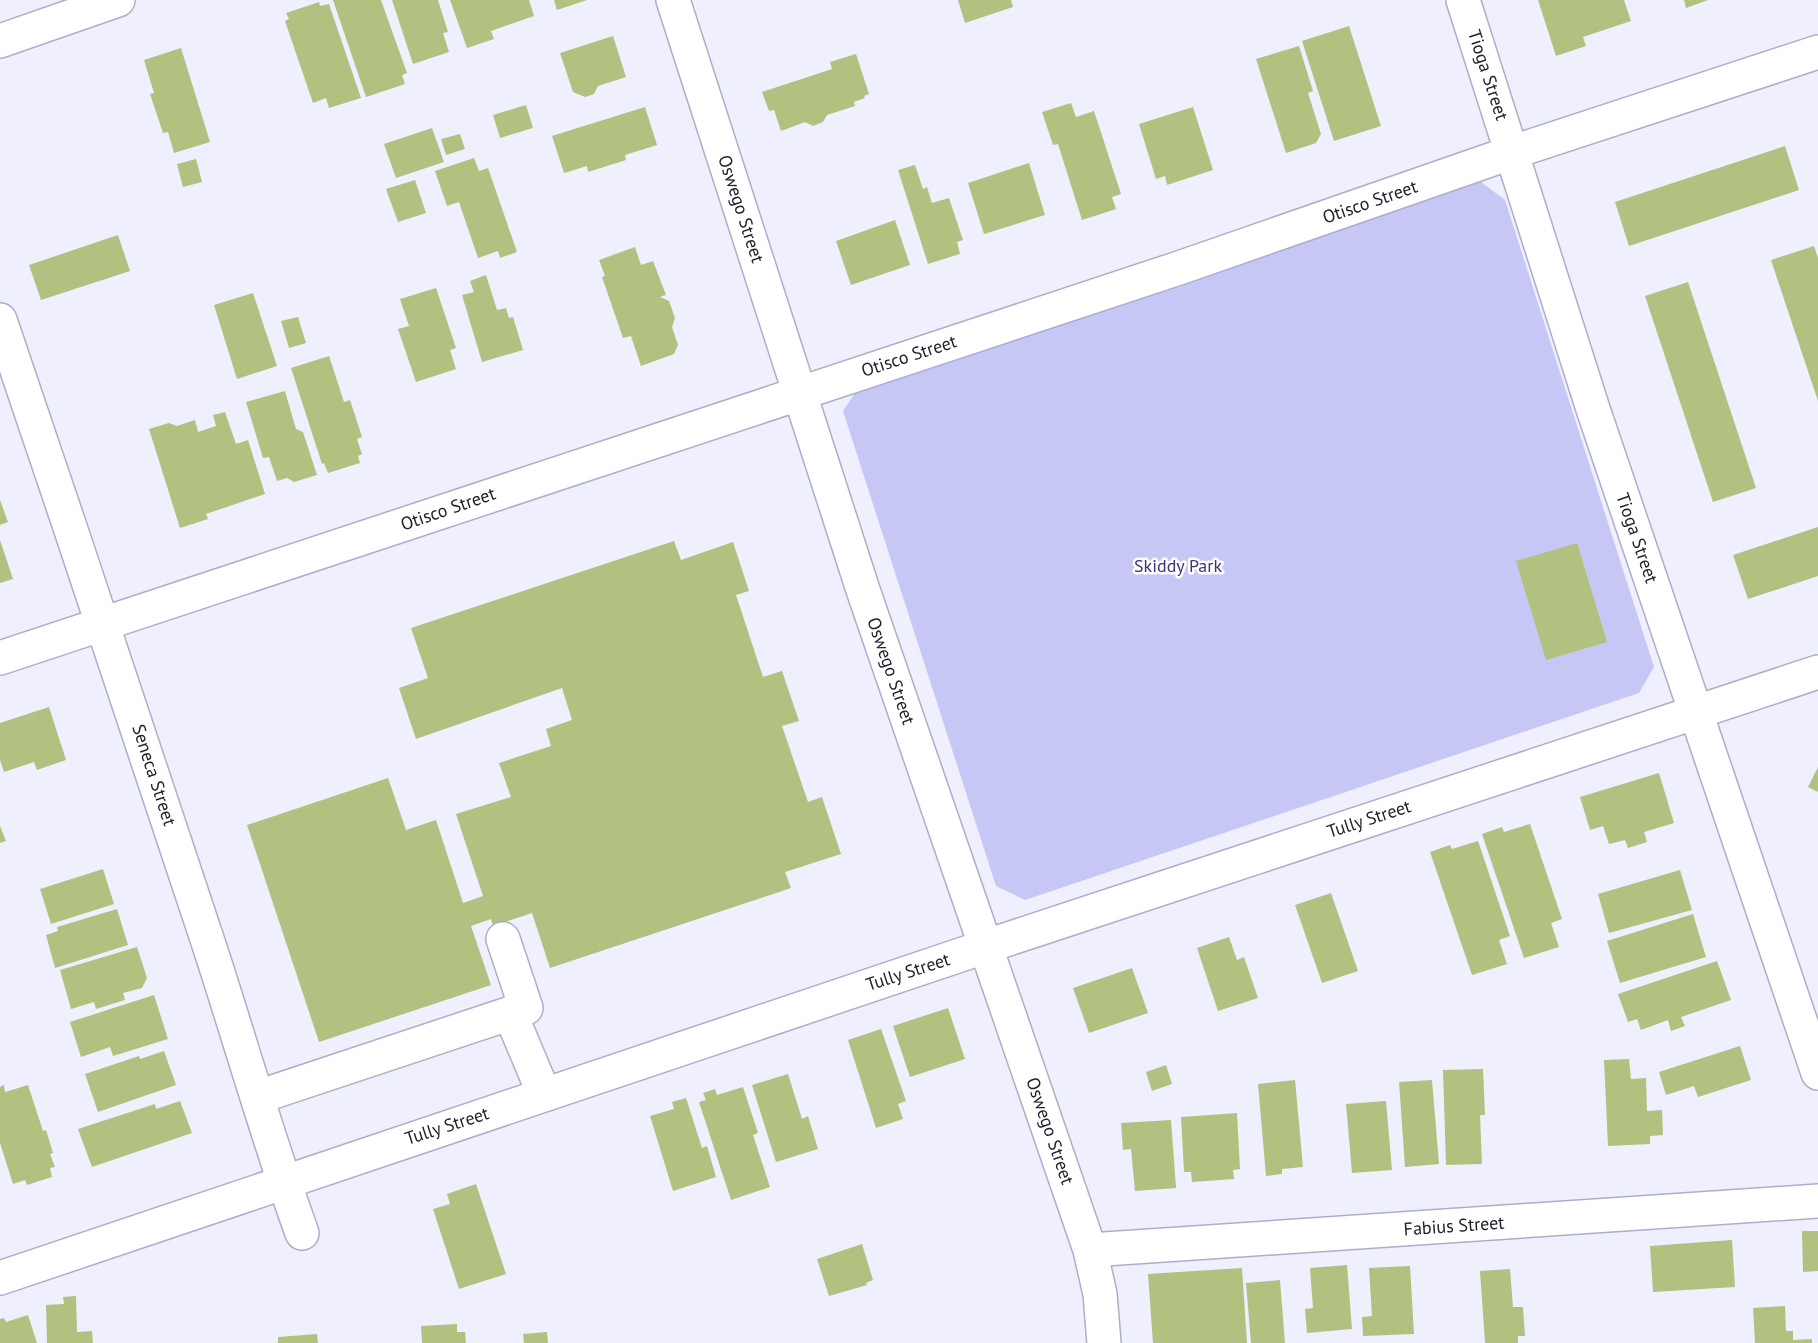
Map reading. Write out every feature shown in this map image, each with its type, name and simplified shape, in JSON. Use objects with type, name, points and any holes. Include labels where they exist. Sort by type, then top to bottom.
[{"type":"street","points":[[0,41],[118,0]]},
{"type":"street","name":"Oswego Street","points":[[673,0],[867,601],[1090,1250],[1100,1294],[1104,1343]]},
{"type":"street","name":"Tioga Street","points":[[1463,0],[1514,152],[1593,409],[1818,1073]]},
{"type":"street","name":"Otisco Street","points":[[0,658],[801,391],[1179,268],[1514,152],[1818,52]]},
{"type":"street","name":"Seneca Street","points":[[0,320],[104,624],[258,1097],[283,1181],[302,1233]]},
{"type":"street","name":"Tully Street","points":[[0,1278],[987,946],[1696,710],[1818,672]]},
{"type":"street","points":[[258,1097],[526,1008],[503,939]]},
{"type":"street","points":[[510,1013],[544,1094]]},
{"type":"street","name":"Fabius Street","points":[[1090,1250],[1818,1202]]},
{"type":"green space","name":"Skiddy Park","points":[[1481,182],[1505,200],[1654,667],[1639,693],[1025,900],[996,886],[843,411],[857,390]]},
{"type":"building","points":[[333,0],[381,0],[407,73],[402,75],[405,84],[366,97]]},
{"type":"building","points":[[392,0],[438,0],[448,32],[443,33],[449,52],[413,64]]},
{"type":"building","points":[[450,0],[529,0],[534,16],[491,31],[494,39],[467,48]]},
{"type":"building","points":[[554,0],[587,0],[557,10]]},
{"type":"building","points":[[958,0],[1011,0],[1013,7],[965,23]]},
{"type":"building","points":[[1538,0],[1624,0],[1631,21],[1583,37],[1586,46],[1556,56]]},
{"type":"building","points":[[1684,0],[1708,0],[1686,8]]},
{"type":"building","points":[[319,2],[320,6],[329,4],[361,98],[329,108],[326,98],[313,103],[285,21],[289,19],[286,13]]},
{"type":"building","points":[[1349,26],[1381,126],[1334,141],[1302,41]]},
{"type":"building","points":[[613,36],[626,77],[598,86],[594,94],[585,97],[573,92],[560,53]]},
{"type":"building","points":[[1299,46],[1313,91],[1308,93],[1321,134],[1316,143],[1286,153],[1256,59]]},
{"type":"building","points":[[181,48],[210,142],[174,153],[168,132],[163,133],[150,94],[154,93],[144,60]]},
{"type":"building","points":[[856,54],[869,94],[854,102],[855,106],[827,115],[823,122],[813,126],[805,122],[781,131],[774,110],[769,111],[762,92],[832,69],[830,62]]},
{"type":"building","points":[[1071,103],[1076,117],[1094,111],[1121,194],[1112,197],[1116,209],[1082,220],[1058,144],[1053,145],[1042,112]]},
{"type":"building","points":[[526,105],[533,128],[500,138],[493,115]]},
{"type":"building","points":[[645,107],[657,145],[625,155],[626,160],[588,172],[587,166],[564,173],[552,136]]},
{"type":"building","points":[[1193,107],[1213,170],[1167,185],[1165,176],[1156,179],[1139,124]]},
{"type":"building","points":[[432,128],[444,162],[396,178],[384,144]]},
{"type":"building","points":[[460,134],[465,149],[446,155],[441,139]]},
{"type":"building","points":[[1785,146],[1799,190],[1629,246],[1615,202]]},
{"type":"building","points":[[474,158],[479,171],[488,168],[517,252],[500,258],[498,251],[478,258],[459,202],[447,206],[435,171]]},
{"type":"building","points":[[196,159],[202,182],[183,187],[177,164]]},
{"type":"building","points":[[1029,163],[1045,215],[984,234],[968,183]]},
{"type":"building","points":[[915,165],[923,189],[927,187],[932,203],[949,198],[963,240],[957,242],[960,254],[928,264],[898,170]]},
{"type":"building","points":[[415,180],[426,213],[398,222],[386,189]]},
{"type":"building","points":[[895,220],[910,265],[851,285],[836,241]]},
{"type":"building","points":[[118,235],[130,271],[41,300],[29,265]]},
{"type":"building","points":[[1814,246],[1818,258],[1818,401],[1771,260]]},
{"type":"building","points":[[635,247],[641,265],[653,261],[666,295],[660,297],[669,301],[675,318],[672,327],[678,345],[674,354],[641,366],[631,336],[623,338],[602,277],[605,276],[599,260]]},
{"type":"building","points":[[486,275],[497,310],[506,308],[509,318],[513,317],[523,350],[482,362],[462,295],[474,292],[470,281]]},
{"type":"building","points":[[1688,282],[1756,488],[1713,502],[1645,296]]},
{"type":"building","points":[[436,288],[456,348],[450,350],[456,369],[416,382],[398,329],[409,326],[400,299]]},
{"type":"building","points":[[253,293],[277,366],[237,379],[214,305]]},
{"type":"building","points":[[298,317],[306,343],[289,348],[281,321]]},
{"type":"building","points":[[329,356],[344,402],[350,400],[362,437],[357,439],[362,454],[358,456],[360,463],[328,473],[324,463],[322,464],[291,368]]},
{"type":"building","points":[[285,391],[296,429],[303,432],[317,475],[294,482],[287,478],[277,481],[269,457],[263,458],[246,402]]},
{"type":"building","points":[[225,412],[236,444],[248,440],[265,494],[206,514],[208,519],[180,528],[149,429],[169,423],[177,426],[195,420],[198,432],[216,426],[213,415]]},
{"type":"building","points":[[0,500],[8,522],[0,525]]},
{"type":"building","points":[[1818,527],[1818,576],[1748,599],[1733,555]]},
{"type":"building","points":[[0,540],[13,579],[0,583]]},
{"type":"building","points":[[674,541],[681,560],[733,542],[749,591],[736,595],[763,677],[782,671],[799,721],[782,726],[808,802],[822,797],[841,854],[785,872],[791,888],[550,968],[532,913],[493,926],[491,919],[471,926],[491,985],[319,1042],[247,825],[388,778],[406,830],[436,820],[463,903],[483,896],[456,814],[511,797],[499,763],[551,746],[546,729],[572,720],[562,688],[416,739],[399,688],[428,678],[411,628]]},
{"type":"building","points":[[1577,543],[1607,642],[1546,660],[1516,561]]},
{"type":"building","points":[[49,707],[66,760],[37,770],[34,762],[4,772],[0,760],[0,723]]},
{"type":"building","points":[[1818,767],[1818,792],[1808,787]]},
{"type":"building","points":[[1659,773],[1674,823],[1644,832],[1647,842],[1628,848],[1625,840],[1609,844],[1603,826],[1590,830],[1580,797]]},
{"type":"building","points":[[1530,824],[1562,919],[1551,923],[1559,947],[1524,958],[1482,834],[1502,827],[1504,832]]},
{"type":"building","points":[[0,826],[6,841],[0,843]]},
{"type":"building","points":[[1478,841],[1510,936],[1499,940],[1507,964],[1472,975],[1430,852],[1450,845],[1452,849]]},
{"type":"building","points":[[103,869],[114,904],[51,924],[40,889]]},
{"type":"building","points":[[1680,870],[1692,910],[1609,933],[1598,894]]},
{"type":"building","points":[[1331,893],[1358,971],[1322,983],[1295,905]]},
{"type":"building","points":[[117,909],[128,945],[55,968],[46,935],[58,931],[57,927]]},
{"type":"building","points":[[1693,914],[1706,957],[1620,983],[1607,941]]},
{"type":"building","points":[[1229,937],[1237,960],[1244,957],[1258,998],[1218,1011],[1197,948]]},
{"type":"building","points":[[137,947],[147,978],[142,988],[123,993],[125,1000],[96,1009],[94,1002],[71,1009],[60,970]]},
{"type":"building","points":[[1717,961],[1731,1000],[1681,1017],[1685,1026],[1671,1031],[1668,1020],[1641,1030],[1637,1019],[1628,1022],[1618,994]]},
{"type":"building","points":[[1132,968],[1148,1013],[1089,1033],[1073,988]]},
{"type":"building","points":[[154,995],[168,1039],[113,1056],[110,1047],[81,1057],[70,1022]]},
{"type":"building","points":[[948,1008],[965,1059],[910,1077],[893,1026]]},
{"type":"building","points":[[881,1029],[906,1101],[898,1104],[903,1119],[876,1128],[848,1040]]},
{"type":"building","points":[[1740,1046],[1751,1080],[1698,1097],[1694,1086],[1666,1095],[1659,1072]]},
{"type":"building","points":[[164,1051],[176,1085],[98,1112],[85,1074],[139,1056],[140,1059]]},
{"type":"building","points":[[1629,1059],[1631,1079],[1646,1078],[1647,1111],[1662,1110],[1663,1135],[1650,1136],[1650,1144],[1608,1146],[1604,1060]]},
{"type":"building","points":[[1166,1065],[1172,1084],[1152,1091],[1146,1072]]},
{"type":"building","points":[[1483,1069],[1485,1115],[1480,1115],[1482,1164],[1446,1165],[1443,1070]]},
{"type":"building","points":[[788,1074],[802,1119],[808,1116],[818,1149],[776,1162],[752,1085]]},
{"type":"building","points":[[1295,1080],[1303,1167],[1282,1169],[1282,1174],[1266,1176],[1258,1084]]},
{"type":"building","points":[[1432,1080],[1439,1164],[1405,1167],[1399,1082]]},
{"type":"building","points":[[4,1085],[5,1092],[28,1085],[53,1153],[50,1154],[55,1167],[50,1168],[52,1177],[27,1185],[25,1180],[13,1184],[0,1143],[0,1087]]},
{"type":"building","points":[[743,1087],[758,1133],[753,1135],[770,1187],[731,1200],[699,1102],[706,1100],[703,1093],[715,1089],[717,1095]]},
{"type":"building","points":[[686,1098],[702,1148],[707,1146],[716,1177],[673,1191],[650,1116],[674,1109],[672,1102]]},
{"type":"building","points":[[180,1101],[192,1133],[92,1167],[78,1129],[155,1104],[156,1109]]},
{"type":"building","points":[[1386,1101],[1392,1170],[1352,1173],[1346,1104]]},
{"type":"building","points":[[1237,1113],[1240,1169],[1233,1170],[1234,1179],[1192,1182],[1191,1172],[1184,1172],[1181,1117]]},
{"type":"building","points":[[1171,1120],[1176,1188],[1135,1191],[1131,1149],[1123,1150],[1121,1123]]},
{"type":"building","points":[[476,1184],[506,1274],[459,1289],[433,1209],[450,1204],[447,1194]]},
{"type":"building","points":[[1802,1231],[1818,1231],[1818,1271],[1803,1272]]},
{"type":"building","points":[[1732,1240],[1735,1287],[1653,1292],[1650,1246]]},
{"type":"building","points":[[862,1244],[873,1280],[866,1283],[867,1285],[829,1296],[817,1259]]},
{"type":"building","points":[[1347,1265],[1352,1329],[1307,1333],[1305,1309],[1313,1308],[1310,1268]]},
{"type":"building","points":[[1410,1266],[1414,1334],[1363,1336],[1362,1317],[1372,1316],[1369,1268]]},
{"type":"building","points":[[1242,1268],[1247,1343],[1153,1343],[1148,1274]]},
{"type":"building","points":[[1510,1269],[1513,1307],[1523,1307],[1525,1336],[1518,1336],[1518,1343],[1485,1343],[1480,1271]]},
{"type":"building","points":[[1280,1280],[1285,1343],[1251,1343],[1246,1283]]},
{"type":"building","points":[[76,1296],[77,1332],[92,1331],[93,1343],[47,1343],[46,1305],[64,1304],[63,1297]]},
{"type":"building","points":[[1785,1306],[1786,1331],[1793,1331],[1793,1340],[1812,1339],[1812,1343],[1755,1343],[1753,1308]]},
{"type":"building","points":[[28,1315],[37,1343],[0,1343],[0,1319],[4,1318],[6,1322]]},
{"type":"building","points":[[457,1324],[457,1332],[465,1332],[466,1343],[422,1343],[421,1326]]},
{"type":"building","points":[[547,1332],[548,1343],[524,1343],[523,1334]]},
{"type":"building","points":[[317,1334],[318,1343],[278,1343],[278,1337]]}]
